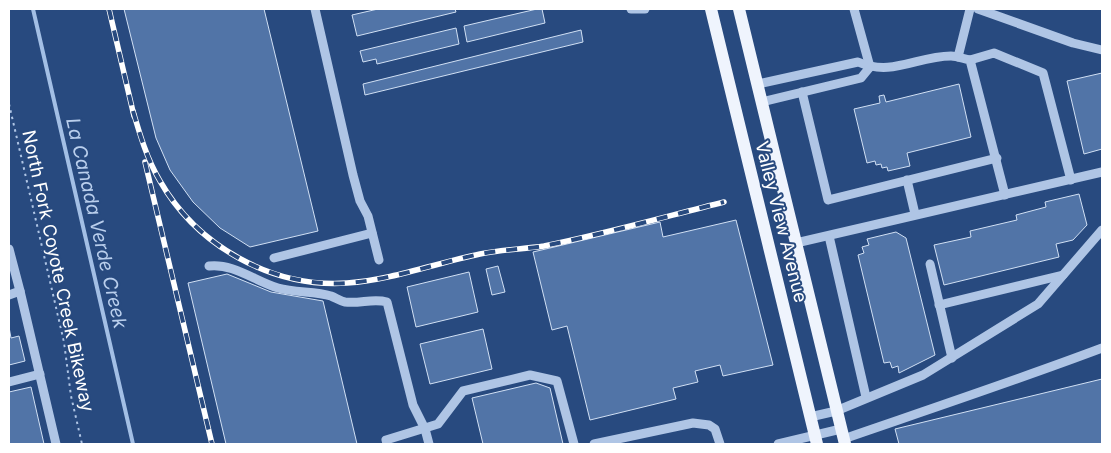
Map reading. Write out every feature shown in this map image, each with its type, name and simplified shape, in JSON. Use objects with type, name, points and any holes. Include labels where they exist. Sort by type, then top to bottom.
[{"type":"main road","name":"Valley View Avenue","points":[[712,9],[816,440]]},
{"type":"main road","name":"Valley View Avenue","points":[[739,9],[843,437]]},
{"type":"street","points":[[315,9],[353,175],[379,260]]},
{"type":"street","points":[[631,9],[645,9]]},
{"type":"street","points":[[854,9],[870,67]]},
{"type":"street","points":[[958,57],[970,9]]},
{"type":"street","points":[[978,9],[1073,43],[1102,50]]},
{"type":"street","points":[[758,84],[858,62],[870,67],[893,68],[951,56],[970,60],[994,53],[1043,74],[1071,180]]},
{"type":"street","points":[[970,60],[997,158],[1005,195]]},
{"type":"street","points":[[762,102],[861,78],[870,67]]},
{"type":"street","points":[[802,92],[828,200],[997,158]]},
{"type":"street","points":[[796,243],[1102,172]]},
{"type":"street","points":[[906,180],[915,214]]},
{"type":"street","points":[[810,417],[836,411],[923,375],[1038,304],[1102,230]]},
{"type":"street","points":[[274,258],[372,233]]},
{"type":"street","points":[[829,236],[866,397]]},
{"type":"street","points":[[9,249],[56,444]]},
{"type":"street","points":[[930,264],[952,358]]},
{"type":"street","points":[[209,266],[226,266],[259,282],[296,292],[332,296],[344,302],[376,299],[387,302],[413,405],[430,444]]},
{"type":"street","points":[[939,305],[1063,275]]},
{"type":"street","points":[[9,295],[20,291]]},
{"type":"street","points":[[778,444],[843,437],[1024,377],[1102,348]]},
{"type":"street","points":[[9,382],[40,374]]},
{"type":"street","points":[[387,444],[386,440],[438,424],[463,391],[530,375],[557,381],[574,444]]},
{"type":"street","points":[[594,444],[693,423],[709,425],[715,429],[720,444]]},
{"type":"path","name":"North Fork Coyote Creek Bikeway","points":[[9,104],[64,342],[71,396],[82,444]]},
{"type":"building","points":[[124,9],[264,9],[318,231],[250,247],[220,228],[193,202],[170,170],[156,138]]},
{"type":"building","points":[[378,9],[455,9],[456,12],[357,36],[352,15]]},
{"type":"building","points":[[542,9],[545,23],[467,42],[464,26]]},
{"type":"building","points":[[456,28],[459,44],[377,64],[376,59],[363,62],[360,51]]},
{"type":"building","points":[[581,30],[583,42],[365,95],[363,84]]},
{"type":"building","points":[[1102,73],[1102,149],[1084,154],[1067,81]]},
{"type":"building","points":[[959,84],[971,137],[907,153],[910,166],[888,171],[887,167],[882,168],[881,164],[876,165],[875,161],[867,163],[854,109],[880,103],[879,96],[884,95],[886,102]]},
{"type":"building","points":[[1079,194],[1087,225],[1073,240],[1056,244],[1059,257],[944,285],[934,245],[971,237],[970,231],[1017,220],[1016,215],[1046,207],[1045,202]]},
{"type":"building","points":[[736,220],[773,365],[723,376],[720,365],[695,371],[698,382],[673,388],[676,399],[590,420],[567,326],[552,330],[533,252],[660,222],[663,237]]},
{"type":"building","points":[[896,232],[906,238],[935,355],[899,373],[898,366],[892,368],[890,362],[884,363],[858,255],[864,253],[862,247],[869,245],[867,239]]},
{"type":"building","points":[[498,266],[505,292],[492,295],[486,269]]},
{"type":"building","points":[[469,272],[478,312],[416,327],[407,287]]},
{"type":"building","points":[[227,274],[271,292],[323,301],[357,444],[226,444],[188,283]]},
{"type":"building","points":[[9,327],[11,338],[19,336],[25,361],[9,365]]},
{"type":"building","points":[[483,329],[492,369],[430,384],[420,344]]},
{"type":"building","points":[[1102,379],[1102,444],[899,444],[895,429]]},
{"type":"building","points":[[536,383],[550,388],[563,444],[483,444],[472,398]]},
{"type":"building","points":[[31,387],[44,444],[9,444],[9,392]]},
{"type":"waterway","name":"La Canada Verde Creek","points":[[33,9],[133,444]]},
{"type":"railway","points":[[109,9],[134,116]]},
{"type":"railway","points":[[133,111],[144,147],[155,173],[176,204],[194,225],[216,243],[239,258],[265,270],[291,278],[319,283],[364,281],[397,275],[480,254],[544,246],[612,231],[724,202]]},
{"type":"railway","points":[[145,162],[212,444]]}]
